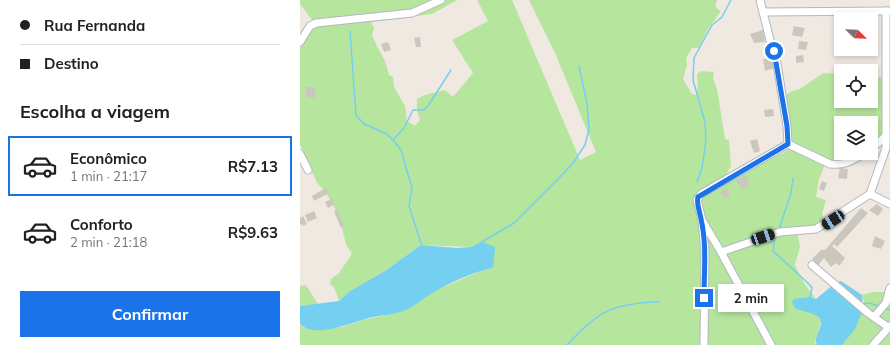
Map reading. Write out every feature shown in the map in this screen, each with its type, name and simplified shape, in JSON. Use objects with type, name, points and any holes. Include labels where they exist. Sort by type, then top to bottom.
[{"type":"street","points":[[300,42],[310,26],[316,23],[412,13],[441,0]]},
{"type":"street","points":[[760,0],[776,57],[787,126],[788,144]]},
{"type":"street","points":[[722,252],[780,232],[816,229],[870,194],[884,157],[886,136],[888,11],[763,12]]},
{"type":"street","points":[[878,143],[886,136]]},
{"type":"street","points":[[788,144],[830,164],[844,165],[852,160]]},
{"type":"street","points":[[704,345],[705,251],[702,220],[697,200],[701,194],[788,144]]},
{"type":"street","points":[[300,154],[308,170]]},
{"type":"street","points":[[870,194],[890,204]]},
{"type":"street","points":[[702,220],[722,252],[771,345]]},
{"type":"street","points":[[812,265],[874,317],[889,326],[873,345]]},
{"type":"street","points":[[874,317],[886,303],[890,288]]},
{"type":"green space","points":[[300,0],[457,0],[432,14],[371,22],[374,28],[372,35],[385,61],[389,75],[393,77],[394,87],[405,106],[407,121],[415,126],[420,120],[417,110],[417,99],[425,95],[445,90],[453,97],[473,73],[452,40],[488,21],[477,0],[512,0],[580,160],[596,152],[555,53],[529,0],[718,0],[716,2],[716,8],[721,11],[708,29],[699,48],[692,48],[686,58],[687,65],[683,79],[692,94],[696,95],[698,87],[697,74],[701,71],[714,72],[713,78],[717,89],[725,139],[729,140],[731,166],[726,175],[784,153],[793,145],[785,96],[792,91],[800,89],[823,73],[834,74],[834,108],[878,108],[878,77],[890,78],[890,146],[887,139],[878,145],[878,116],[834,116],[834,160],[856,160],[841,170],[826,163],[819,179],[816,197],[826,200],[822,214],[826,225],[797,232],[800,246],[795,265],[804,283],[816,299],[809,297],[803,298],[821,321],[815,342],[817,345],[300,345],[300,324],[304,328],[343,327],[363,320],[395,313],[409,308],[434,291],[481,271],[493,268],[471,247],[421,245],[385,271],[350,291],[339,301],[334,287],[330,284],[331,279],[339,273],[352,254],[346,244],[339,216],[325,191],[317,183],[300,145],[300,43],[310,27],[312,20],[300,4]]},
{"type":"green space","points":[[306,285],[318,304],[300,306],[300,286]]},
{"type":"green space","points":[[873,292],[885,292],[890,294],[890,345],[842,345],[864,302],[862,295]]},
{"type":"water","points":[[482,242],[495,247],[493,268],[455,281],[404,311],[373,317],[325,330],[315,330],[300,324],[300,306],[339,301],[350,291],[385,271],[421,245],[457,248],[471,247]]},
{"type":"water","points":[[841,281],[862,295],[863,308],[835,283]]},
{"type":"water","points":[[833,285],[863,310],[855,329],[842,345],[817,345],[816,337],[821,326],[820,319],[815,315],[795,308],[792,302],[794,299],[809,297],[816,299]]},
{"type":"building","points":[[794,26],[805,28],[802,37],[792,35]]},
{"type":"building","points":[[763,30],[765,42],[754,43],[750,34]]},
{"type":"building","points":[[420,37],[421,47],[416,47],[414,38]]},
{"type":"building","points":[[799,41],[808,42],[806,50],[798,49]]},
{"type":"building","points":[[388,42],[391,50],[384,52],[381,44]]},
{"type":"building","points":[[803,55],[804,62],[796,63],[796,56]]},
{"type":"building","points":[[773,58],[775,68],[765,71],[763,59]]},
{"type":"building","points":[[306,87],[316,87],[314,98],[306,97]]},
{"type":"building","points":[[773,109],[774,116],[765,117],[764,110]]},
{"type":"building","points":[[757,139],[760,151],[754,153],[750,141]]},
{"type":"building","points":[[840,168],[848,169],[847,179],[838,178]]},
{"type":"building","points":[[745,175],[749,181],[747,182],[749,185],[742,190],[735,179],[738,177],[740,179]]},
{"type":"building","points":[[822,181],[827,183],[824,191],[819,189]]},
{"type":"building","points":[[326,188],[329,193],[314,201],[312,196]]},
{"type":"building","points":[[726,188],[730,195],[724,199],[720,193]]},
{"type":"building","points":[[332,199],[334,204],[328,208],[325,202]]},
{"type":"building","points":[[877,204],[883,209],[878,216],[869,210]]},
{"type":"building","points":[[861,208],[868,213],[837,247],[834,244],[832,246],[845,258],[839,266],[836,263],[831,267],[824,258],[818,265],[812,259],[821,250],[825,250]]},
{"type":"building","points":[[337,210],[344,226],[341,228],[334,211]]},
{"type":"building","points":[[314,211],[317,218],[308,222],[305,215]]},
{"type":"building","points":[[303,216],[307,224],[303,226],[302,224],[300,225],[300,218]]},
{"type":"building","points":[[875,236],[885,241],[881,249],[872,246]]},
{"type":"building","points":[[766,288],[769,294],[762,298],[759,291]]},
{"type":"waterway","points":[[697,182],[702,168],[706,140],[705,122],[693,80],[694,58],[712,25],[722,17],[731,0]]},
{"type":"waterway","points":[[350,31],[356,115],[364,124],[387,134],[401,150],[412,188],[409,206],[422,246]]},
{"type":"waterway","points":[[480,243],[514,223],[563,174],[573,163],[585,145],[589,129],[587,104],[579,66]]},
{"type":"waterway","points":[[394,139],[404,128],[413,110],[424,110],[428,106],[451,70]]},
{"type":"waterway","points":[[779,229],[791,193],[793,178]]},
{"type":"waterway","points":[[775,237],[773,251],[809,284],[812,288],[810,298]]},
{"type":"waterway","points":[[567,345],[588,324],[607,311],[630,304],[659,302]]},
{"type":"waterway","points":[[863,304],[870,303],[880,307]]},
{"type":"waterway","points":[[884,308],[890,310]]},
{"type":"route","points":[[704,298],[705,251],[702,220],[697,202],[698,197],[788,144],[787,126],[774,51]]}]
